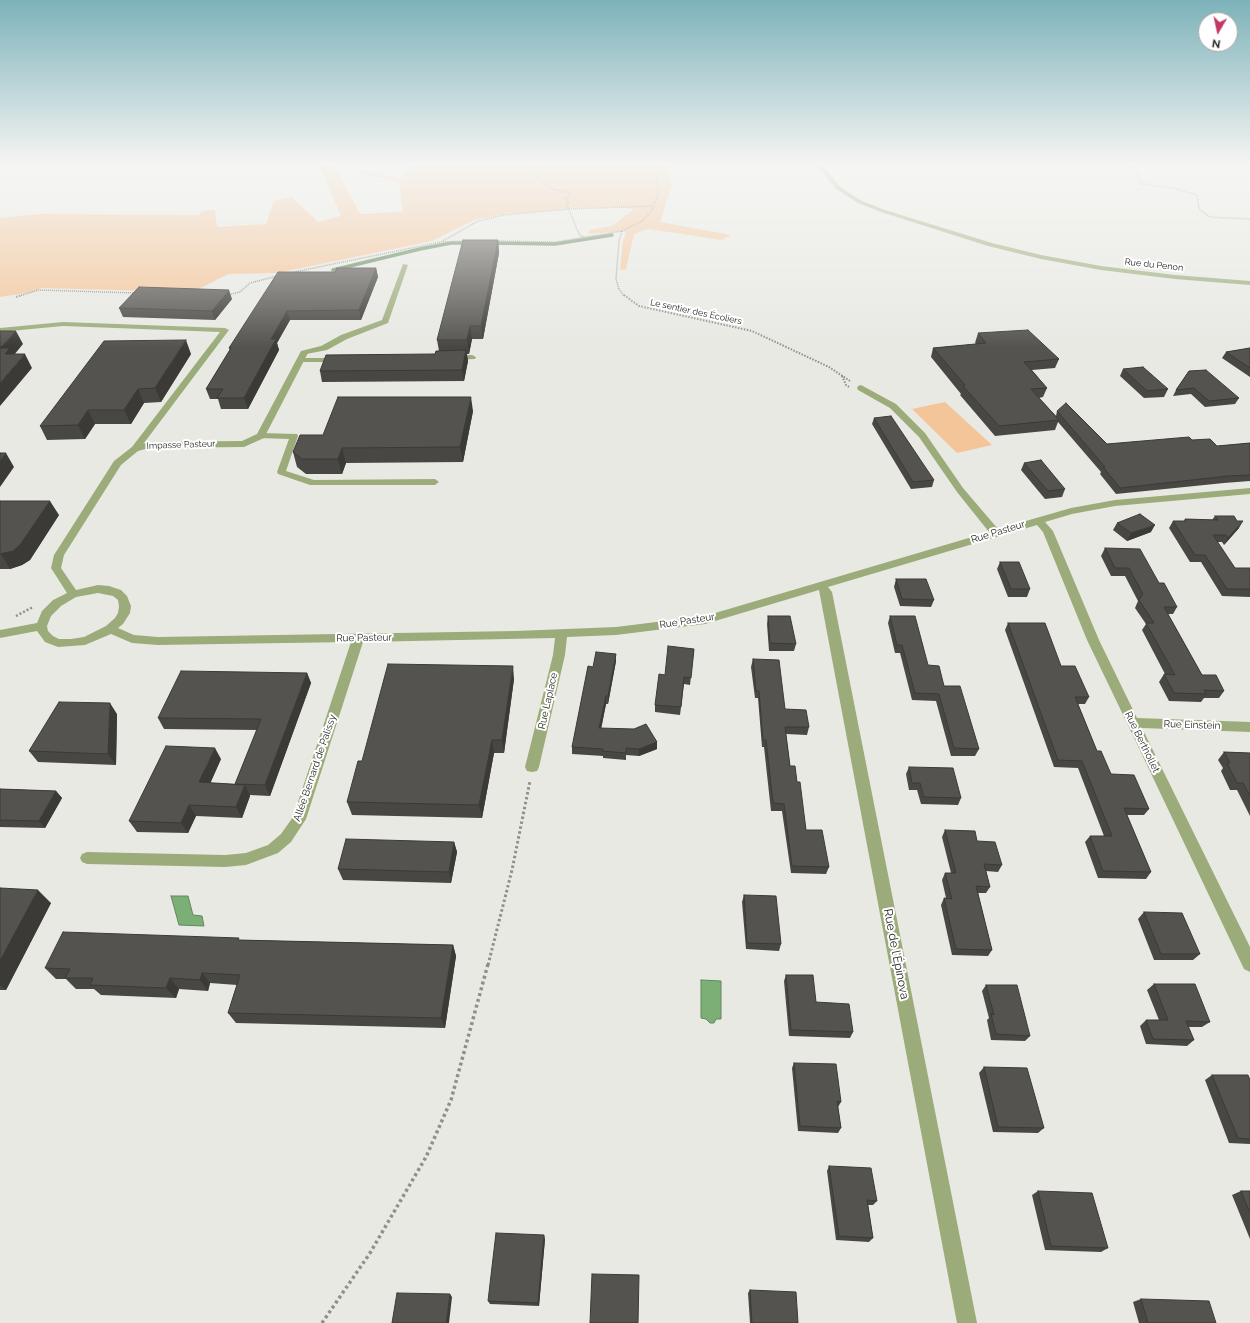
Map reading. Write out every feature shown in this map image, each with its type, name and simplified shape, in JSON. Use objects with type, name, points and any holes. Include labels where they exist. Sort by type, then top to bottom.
[{"type":"street","name":"Rue du Penon","points":[[924,225],[990,245],[1041,257],[1101,268],[1175,277],[1250,283]]},
{"type":"street","points":[[261,436],[302,357]]},
{"type":"street","points":[[862,388],[893,406],[922,435],[960,490],[996,532]]},
{"type":"street","name":"Impasse Pasteur","points":[[73,594],[56,568],[59,555],[116,463],[135,449],[149,445],[244,444],[261,436]]},
{"type":"street","name":"Rue Pasteur","points":[[110,629],[132,639],[158,642],[561,634],[616,631],[705,620],[822,586],[996,532],[1071,511],[1115,503],[1250,491]]},
{"type":"street","name":"Rue Berthollet","points":[[1038,520],[1048,531],[1093,640],[1250,964]]},
{"type":"street","name":"Rue de l'Épinova","points":[[822,586],[826,592],[967,1323]]},
{"type":"street","points":[[109,590],[117,593],[123,599],[125,606],[124,613],[119,621],[110,629],[98,636],[71,644],[58,643],[49,639],[43,633],[41,626],[46,614],[57,603],[73,594],[85,591],[109,590]]},
{"type":"street","points":[[0,634],[41,626]]},
{"type":"street","name":"Rue Laplace","points":[[532,767],[559,655],[561,634]]},
{"type":"street","name":"Allée Bernard de Palissy","points":[[87,858],[225,861],[246,859],[273,849],[282,842],[299,820],[358,638]]},
{"type":"street","name":"Rue Einstein","points":[[1133,723],[1250,727]]},
{"type":"lane","points":[[302,357],[324,348],[344,337],[385,321],[405,265]]},
{"type":"lane","points":[[0,330],[63,324],[225,330],[135,449]]},
{"type":"lane","points":[[302,357],[349,359]]},
{"type":"lane","points":[[441,358],[472,357]]},
{"type":"lane","points":[[261,436],[294,436],[281,472],[313,483],[435,482]]},
{"type":"path","points":[[441,242],[471,225]]},
{"type":"path","points":[[575,225],[581,236],[588,237]]},
{"type":"path","points":[[497,241],[556,242],[622,231],[635,225]]},
{"type":"path","name":"Le sentier des Écoliers","points":[[622,231],[619,241],[616,279],[619,289],[625,297],[639,306],[752,331],[829,368],[862,388]]},
{"type":"path","points":[[290,273],[441,242],[466,241]]},
{"type":"path","points":[[226,295],[240,292],[250,283],[283,275]]},
{"type":"path","points":[[16,297],[39,290],[140,294]]},
{"type":"path","points":[[9,619],[36,606],[57,603]]},
{"type":"path","points":[[322,1323],[370,1253],[394,1212],[426,1156],[451,1100],[473,1023],[512,870],[532,767]]},
{"type":"shaded area","points":[[0,225],[217,225],[217,227],[254,225],[465,225],[432,241],[277,273],[228,274],[193,292],[41,288],[33,292],[0,297]]},
{"type":"shaded area","points":[[614,225],[675,225],[731,235],[722,240],[648,229],[634,234],[626,269],[620,270],[623,242],[626,231],[588,234],[590,230]]},
{"type":"shaded area","points":[[945,402],[992,445],[957,453],[912,409]]},
{"type":"shaded area","points":[[171,896],[188,896],[193,915],[202,916],[204,926],[179,925]]},
{"type":"shaded area","points":[[701,980],[721,981],[721,1019],[716,1019],[714,1023],[710,1023],[706,1019],[701,1018]]},
{"type":"building","points":[[463,240],[498,240],[481,326],[470,326],[467,340],[437,340]]},
{"type":"building","points":[[337,268],[376,268],[359,310],[287,311],[271,339],[276,339],[244,398],[217,398],[223,389],[206,389],[231,348],[229,348],[278,272],[335,272]]},
{"type":"building","points":[[139,287],[229,290],[212,311],[119,308]]},
{"type":"building","points":[[1028,330],[1059,359],[1024,362],[1047,388],[1031,389],[1059,420],[999,426],[963,386],[965,385],[933,348],[986,343],[978,333]]},
{"type":"building","points":[[0,331],[16,331],[0,348]]},
{"type":"building","points":[[186,340],[155,388],[138,389],[124,410],[88,410],[78,425],[40,426],[104,341]]},
{"type":"building","points":[[0,348],[10,348],[5,354],[25,354],[0,383]]},
{"type":"building","points":[[1250,348],[1250,368],[1226,352]]},
{"type":"building","points":[[466,350],[462,370],[320,371],[326,355],[435,354],[436,351]]},
{"type":"building","points":[[1143,367],[1168,389],[1147,391],[1123,369]]},
{"type":"building","points":[[1206,370],[1239,398],[1209,401],[1194,388],[1176,390],[1189,371]]},
{"type":"building","points":[[338,397],[471,397],[460,447],[342,448],[338,459],[302,459],[293,452],[300,435],[323,435]]},
{"type":"building","points":[[1066,403],[1107,444],[1189,437],[1192,440],[1210,439],[1217,446],[1250,443],[1250,475],[1120,488],[1103,467],[1105,467],[1057,411]]},
{"type":"building","points":[[891,416],[934,480],[913,482],[874,418]]},
{"type":"building","points":[[0,453],[6,453],[0,461]]},
{"type":"building","points":[[1041,460],[1065,489],[1048,491],[1024,463]]},
{"type":"building","points":[[0,501],[50,501],[20,545],[13,551],[0,554]]},
{"type":"building","points":[[1140,514],[1155,525],[1131,533],[1117,523]]},
{"type":"building","points":[[1215,516],[1234,516],[1237,521],[1243,521],[1228,538],[1226,535],[1213,535],[1235,568],[1250,568],[1250,589],[1227,589],[1205,555],[1195,555],[1173,521],[1186,521],[1185,519],[1218,520]]},
{"type":"building","points":[[1105,548],[1140,549],[1159,583],[1164,583],[1177,607],[1164,607],[1202,675],[1216,675],[1224,691],[1204,690],[1206,694],[1174,693],[1164,674],[1175,675],[1146,623],[1154,623],[1139,600],[1143,594],[1129,568],[1115,568]]},
{"type":"building","points":[[1000,562],[1019,562],[1030,589],[1011,589]]},
{"type":"building","points":[[896,579],[926,579],[934,600],[902,599]]},
{"type":"building","points":[[768,616],[790,616],[796,644],[770,643]]},
{"type":"building","points":[[890,616],[915,616],[928,665],[939,666],[944,686],[960,686],[979,749],[954,748],[939,694],[915,693],[902,645],[897,645]]},
{"type":"building","points":[[1008,623],[1045,623],[1061,666],[1075,666],[1089,697],[1075,697],[1097,751],[1101,751],[1111,774],[1134,775],[1149,809],[1124,808],[1151,872],[1103,871],[1090,836],[1112,836],[1082,761],[1058,760]]},
{"type":"building","points":[[668,646],[694,649],[691,678],[684,677],[681,707],[655,705],[659,674],[665,675]]},
{"type":"building","points":[[596,652],[616,654],[608,696],[606,696],[599,728],[634,729],[646,724],[657,742],[639,749],[626,748],[626,753],[602,751],[603,749],[572,747],[588,666],[593,667]]},
{"type":"building","points":[[753,659],[779,660],[785,709],[806,710],[809,727],[785,727],[790,766],[795,766],[797,782],[800,782],[806,830],[822,830],[829,867],[792,866],[784,804],[773,803],[766,740],[763,740],[759,691],[756,691]]},
{"type":"building","points":[[388,664],[513,666],[502,740],[492,740],[479,805],[347,802],[358,761],[362,761]]},
{"type":"building","points":[[181,671],[307,673],[265,785],[235,784],[261,719],[158,718]]},
{"type":"building","points":[[59,702],[110,703],[108,754],[29,751]]},
{"type":"building","points":[[166,746],[215,748],[199,782],[245,785],[236,807],[189,805],[181,823],[129,821]]},
{"type":"building","points":[[1224,752],[1250,753],[1250,796],[1243,783],[1237,783],[1227,763],[1230,763]]},
{"type":"building","points":[[909,767],[953,768],[961,798],[924,797],[920,783],[912,783]]},
{"type":"building","points":[[0,789],[56,791],[39,821],[0,820]]},
{"type":"building","points":[[945,830],[975,831],[977,841],[995,842],[1002,865],[984,864],[990,887],[976,886],[992,950],[956,949],[944,898],[952,899],[945,873],[956,873]]},
{"type":"building","points":[[346,839],[454,842],[449,872],[338,869]]},
{"type":"building","points":[[0,888],[38,890],[0,961]]},
{"type":"building","points":[[744,895],[776,896],[781,944],[747,943]]},
{"type":"building","points":[[1144,912],[1182,913],[1200,954],[1161,954]]},
{"type":"building","points":[[63,932],[239,938],[238,940],[453,945],[441,1018],[228,1013],[240,975],[202,973],[200,980],[170,978],[166,988],[90,985],[93,978],[65,978],[70,969],[45,968]]},
{"type":"building","points":[[786,975],[813,975],[816,1002],[849,1004],[853,1032],[791,1030]]},
{"type":"building","points":[[1154,984],[1195,984],[1210,1022],[1186,1021],[1194,1040],[1153,1039],[1146,1020],[1168,1020]]},
{"type":"building","points":[[986,985],[1017,985],[1030,1036],[996,1034],[991,1014],[994,1015]]},
{"type":"building","points":[[794,1063],[836,1064],[841,1102],[837,1101],[841,1128],[800,1126]]},
{"type":"building","points":[[984,1067],[1027,1068],[1044,1128],[998,1127]]},
{"type":"building","points":[[1212,1075],[1248,1075],[1250,1080],[1250,1139],[1238,1138]]},
{"type":"building","points":[[829,1166],[871,1168],[877,1201],[867,1200],[873,1238],[839,1236]]},
{"type":"building","points":[[1038,1191],[1092,1193],[1108,1248],[1051,1246]]},
{"type":"building","points":[[1241,1191],[1250,1191],[1250,1213]]},
{"type":"building","points":[[496,1233],[544,1235],[538,1303],[488,1301]]},
{"type":"building","points":[[592,1274],[639,1275],[638,1323],[590,1323]]},
{"type":"building","points":[[750,1290],[796,1292],[798,1323],[752,1323]]},
{"type":"building","points":[[397,1293],[450,1294],[446,1323],[392,1323]]},
{"type":"building","points":[[1141,1299],[1209,1301],[1216,1323],[1148,1323]]},
{"type":"waterway","points":[[491,243],[555,244],[612,235]]},
{"type":"waterway","points":[[333,270],[420,249],[451,243],[469,243]]}]
